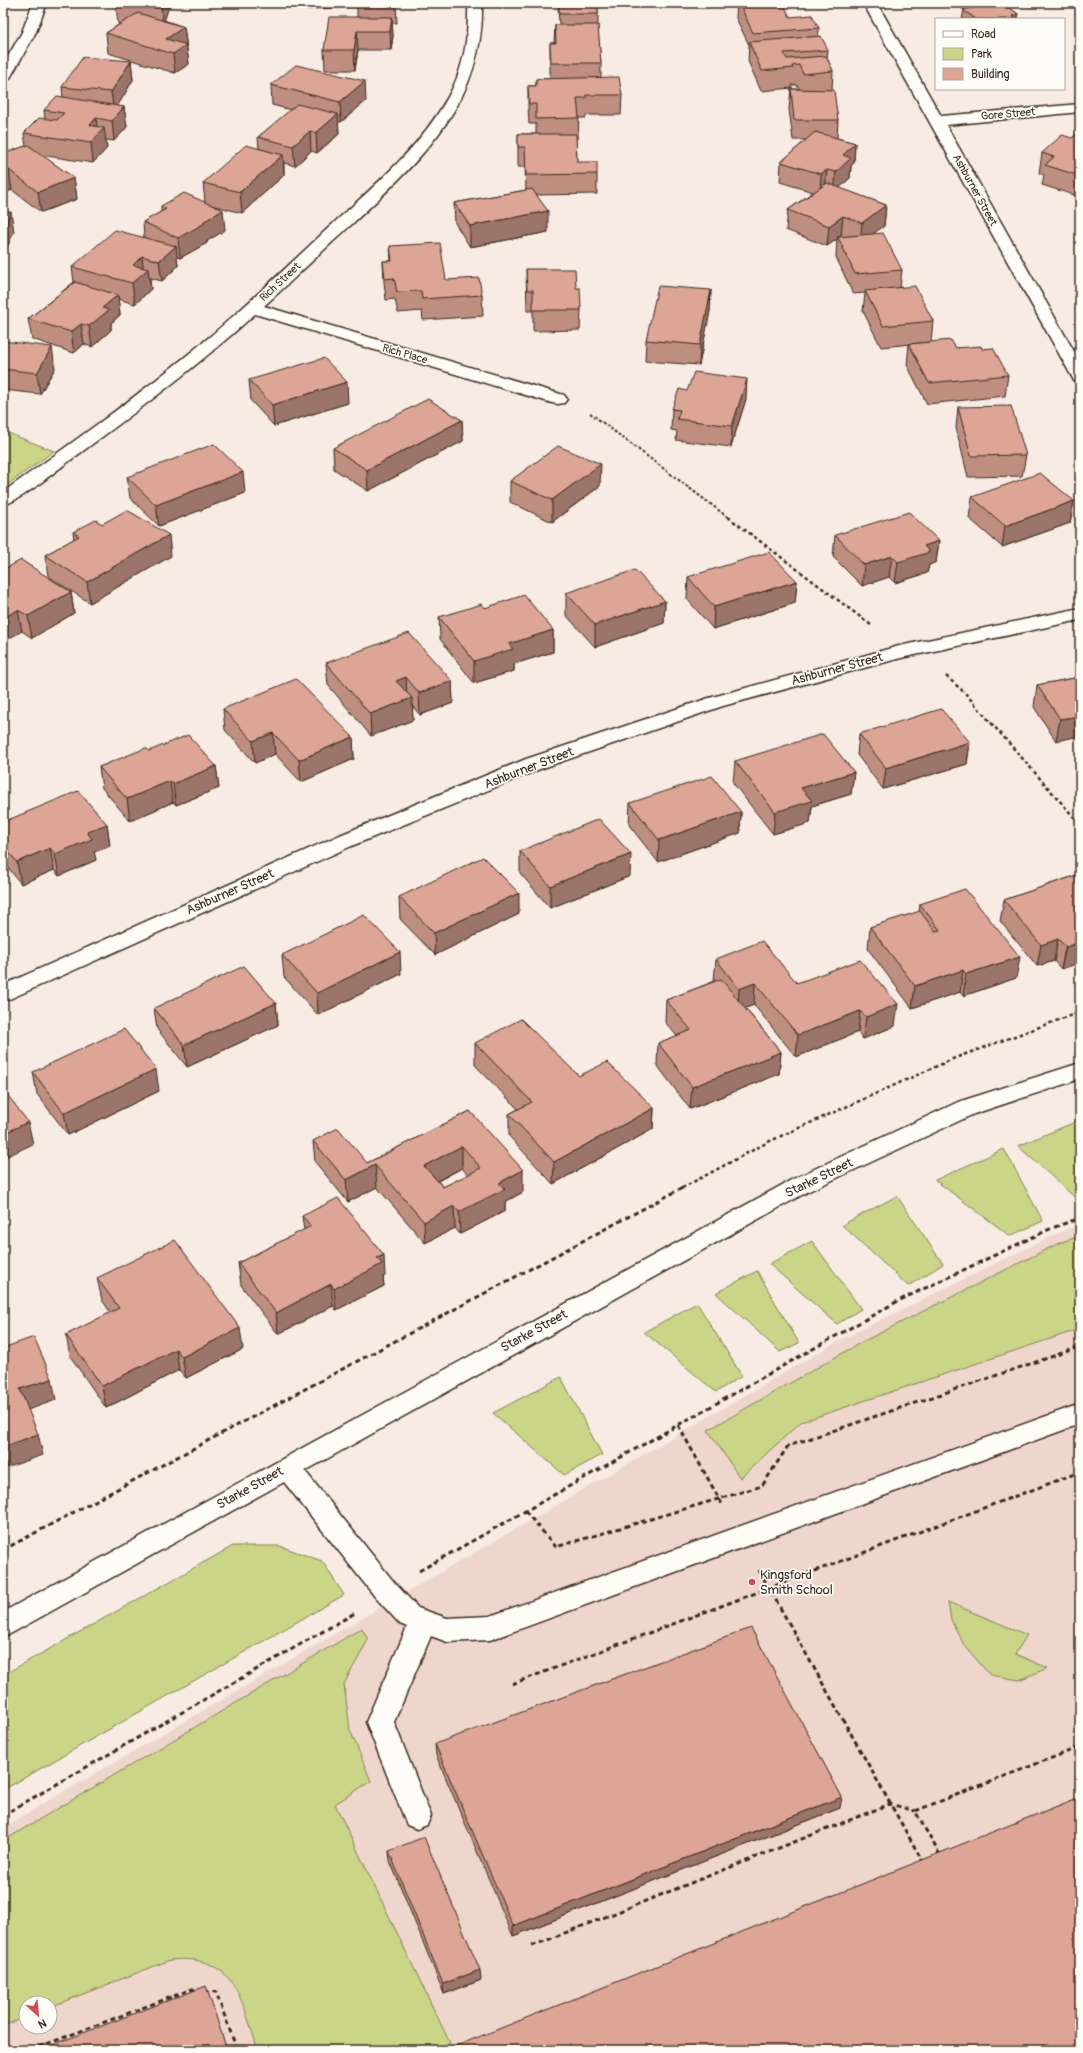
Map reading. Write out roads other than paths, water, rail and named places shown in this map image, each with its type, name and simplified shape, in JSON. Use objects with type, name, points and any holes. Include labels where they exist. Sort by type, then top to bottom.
[{"type":"street","points":[[3,78],[29,32],[40,3]]},
{"type":"street","name":"Rich Street","points":[[3,500],[72,452],[197,355],[252,308],[388,182],[428,139],[456,96],[465,73],[475,30],[475,3]]},
{"type":"street","name":"Ashburner Street","points":[[870,3],[1080,377]]},
{"type":"street","name":"Gore Street","points":[[936,121],[1080,108]]},
{"type":"street","name":"Rich Place","points":[[252,308],[558,399]]},
{"type":"street","name":"Ashburner Street","points":[[3,994],[340,844],[533,764],[716,702],[900,652],[1080,614]]},
{"type":"street","name":"Starke Street","points":[[3,1625],[801,1185],[966,1108],[1080,1070]]},
{"type":"street","points":[[288,1468],[385,1590],[409,1616],[447,1630],[490,1628],[1080,1414]]},
{"type":"street","points":[[417,1816],[380,1722],[423,1622]]},
{"type":"place","name":"Kingsford Smith School","points":[[752,1582]]}]
